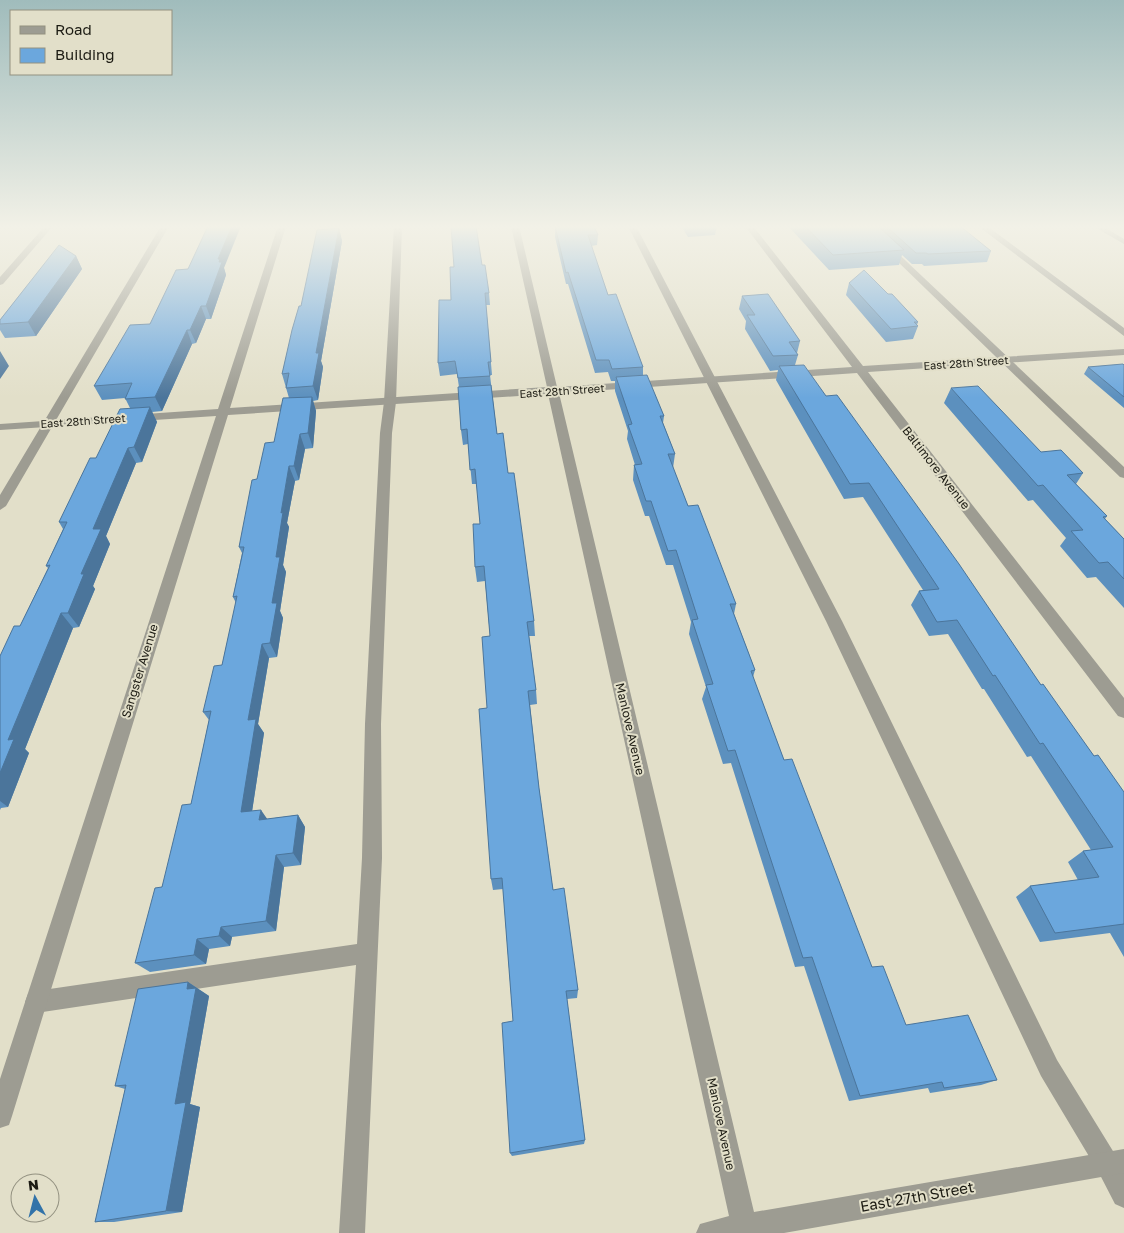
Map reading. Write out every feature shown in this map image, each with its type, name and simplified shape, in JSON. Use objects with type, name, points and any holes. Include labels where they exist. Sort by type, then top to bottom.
[{"type":"street","points":[[0,506],[132,284]]},
{"type":"street","name":"Sangster Avenue","points":[[0,1116],[263,284]]},
{"type":"street","points":[[352,1233],[372,858],[373,724],[386,433],[390,402],[395,284]]},
{"type":"street","name":"Manlove Avenue","points":[[528,284],[746,1230]]},
{"type":"street","points":[[661,284],[838,630],[1049,1068],[1116,1162],[1124,1195]]},
{"type":"street","name":"Baltimore Avenue","points":[[794,284],[1124,711]]},
{"type":"street","points":[[926,284],[1124,474]]},
{"type":"street","points":[[1058,284],[1124,333]]},
{"type":"street","name":"East 28th Street","points":[[0,427],[1124,352]]},
{"type":"street","points":[[36,1002],[367,954]]},
{"type":"street","name":"East 27th Street","points":[[709,1233],[746,1230],[1116,1162]]},
{"type":"building","points":[[29,284],[56,284],[28,322],[0,324],[0,320]]},
{"type":"building","points":[[169,284],[214,284],[206,306],[201,306],[190,330],[187,330],[155,397],[125,399],[132,383],[94,386],[130,325],[150,324]]},
{"type":"building","points":[[306,284],[329,284],[316,353],[319,353],[313,386],[286,388],[289,373],[282,374],[292,330],[299,306],[301,306]]},
{"type":"building","points":[[451,284],[488,284],[489,293],[485,293],[491,362],[488,362],[490,376],[458,378],[455,361],[438,363],[439,300],[451,300]]},
{"type":"building","points":[[572,284],[604,284],[608,295],[616,294],[643,367],[612,369],[609,360],[596,360]]},
{"type":"building","points":[[849,284],[878,284],[888,294],[892,294],[918,322],[914,322],[918,326],[891,329]]},
{"type":"building","points":[[768,294],[800,341],[789,342],[798,355],[773,356],[747,315],[755,315],[742,296]]},
{"type":"building","points":[[1123,364],[1124,397],[1088,367]]},
{"type":"building","points":[[804,365],[826,396],[837,395],[959,564],[1041,685],[1043,684],[1094,756],[1098,755],[1124,792],[1124,924],[1055,933],[1030,886],[1099,877],[1083,851],[1113,847],[1043,743],[1040,744],[995,675],[993,676],[957,620],[937,622],[919,591],[939,589],[869,483],[850,484],[779,366]]},
{"type":"building","points":[[647,375],[664,416],[660,416],[675,454],[668,454],[688,506],[698,505],[736,604],[730,604],[755,670],[751,671],[784,760],[792,759],[872,967],[883,966],[906,1025],[968,1015],[997,1080],[944,1088],[942,1082],[860,1096],[812,957],[803,958],[735,750],[728,751],[706,685],[713,684],[692,620],[698,619],[676,550],[668,551],[651,501],[646,501],[634,465],[642,464],[628,425],[632,424],[616,377]]},
{"type":"building","points":[[491,385],[497,434],[503,433],[508,473],[514,473],[534,621],[527,622],[536,690],[528,691],[553,890],[564,888],[578,990],[566,991],[585,1140],[510,1153],[502,1023],[513,1021],[502,878],[491,879],[479,709],[487,708],[482,637],[490,636],[484,566],[475,567],[473,524],[480,524],[475,469],[470,470],[467,429],[461,430],[458,387]]},
{"type":"building","points":[[978,386],[1041,452],[1061,450],[1083,473],[1067,475],[1107,516],[1103,517],[1124,539],[1124,579],[1108,562],[1099,563],[1071,531],[1083,530],[1043,485],[1038,486],[951,388]]},
{"type":"building","points":[[312,397],[308,433],[300,434],[294,466],[289,466],[276,557],[280,557],[272,603],[277,603],[270,643],[262,644],[248,720],[256,719],[241,812],[261,810],[259,820],[298,815],[293,853],[276,855],[266,921],[221,927],[219,936],[197,939],[194,955],[135,963],[155,888],[162,887],[182,805],[191,804],[211,711],[203,712],[214,666],[222,665],[237,596],[233,597],[244,547],[239,547],[252,480],[257,479],[265,443],[274,442],[283,398]]},
{"type":"building","points":[[150,407],[134,447],[128,448],[93,529],[101,529],[81,574],[84,574],[68,613],[61,613],[8,740],[14,739],[0,773],[0,656],[14,626],[20,626],[50,565],[46,566],[67,522],[59,522],[90,458],[96,458],[120,409]]},
{"type":"building","points":[[188,982],[187,989],[196,988],[175,1104],[186,1102],[166,1211],[95,1222],[126,1085],[115,1086],[138,989]]}]
